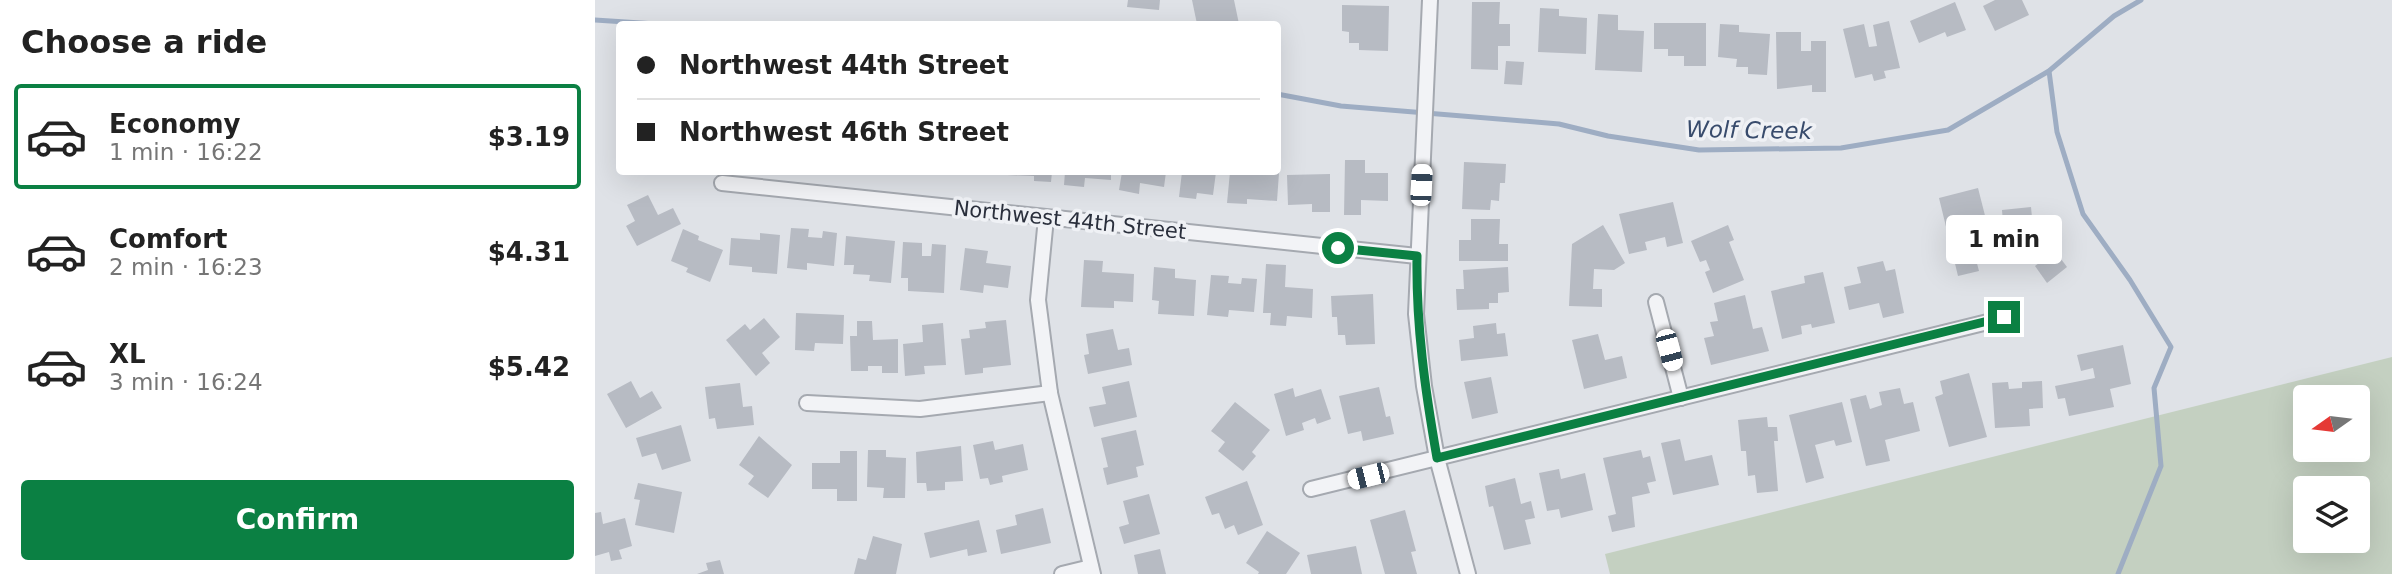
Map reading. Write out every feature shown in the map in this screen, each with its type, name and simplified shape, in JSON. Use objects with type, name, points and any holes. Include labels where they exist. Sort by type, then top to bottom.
[{"type":"street","points":[[1430,0],[1416,314],[1424,386],[1437,458],[1468,574]]},
{"type":"street","name":"Northwest 44th Street","points":[[722,183],[1417,256]]},
{"type":"street","points":[[1046,218],[1038,300],[1050,393],[1092,570],[1062,574]]},
{"type":"street","points":[[1656,302],[1681,398]]},
{"type":"street","points":[[1311,489],[2004,317]]},
{"type":"street","points":[[807,403],[920,409],[1050,393]]},
{"type":"green space","points":[[2392,357],[2392,574],[1610,574],[1605,554]]},
{"type":"building","points":[[1128,0],[1160,0],[1159,10],[1127,7]]},
{"type":"building","points":[[1192,0],[1234,0],[1238,21],[1196,21]]},
{"type":"building","points":[[1995,0],[2022,0],[2029,15],[1995,31],[1983,6]]},
{"type":"building","points":[[1472,2],[1500,2],[1499,24],[1510,24],[1510,46],[1498,46],[1498,70],[1471,69]]},
{"type":"building","points":[[1955,2],[1966,30],[1947,37],[1945,32],[1919,43],[1910,21]]},
{"type":"building","points":[[1342,5],[1389,6],[1388,51],[1359,50],[1359,43],[1349,43],[1349,32],[1342,31]]},
{"type":"building","points":[[1540,8],[1559,9],[1559,16],[1587,18],[1586,54],[1538,52]]},
{"type":"building","points":[[1598,14],[1618,15],[1618,30],[1644,31],[1642,72],[1595,70]]},
{"type":"building","points":[[1889,21],[1900,68],[1884,71],[1886,78],[1874,81],[1872,74],[1855,78],[1843,29],[1864,24],[1869,47],[1877,46],[1873,25]]},
{"type":"building","points":[[1654,23],[1706,23],[1706,66],[1684,66],[1684,56],[1668,56],[1668,49],[1654,49]]},
{"type":"building","points":[[1720,24],[1739,25],[1739,32],[1770,34],[1767,75],[1748,74],[1748,67],[1736,67],[1737,59],[1718,57]]},
{"type":"building","points":[[1776,32],[1801,32],[1801,51],[1811,51],[1811,41],[1826,41],[1826,92],[1812,92],[1812,85],[1777,89]]},
{"type":"building","points":[[1506,61],[1524,62],[1522,85],[1504,84]]},
{"type":"building","points":[[1345,160],[1365,160],[1365,173],[1388,173],[1388,201],[1361,200],[1361,215],[1344,215]]},
{"type":"building","points":[[1464,162],[1506,164],[1505,183],[1500,183],[1499,201],[1491,200],[1490,210],[1462,209]]},
{"type":"building","points":[[1330,174],[1330,212],[1312,212],[1312,204],[1288,205],[1287,175]]},
{"type":"building","points":[[1007,175],[1052,175],[1051,182],[1034,181],[1034,176]]},
{"type":"building","points":[[1065,175],[1111,175],[1111,180],[1085,178],[1084,187],[1064,185]]},
{"type":"building","points":[[1122,175],[1166,175],[1164,187],[1140,183],[1139,194],[1119,190]]},
{"type":"building","points":[[1182,175],[1216,175],[1213,195],[1197,193],[1196,199],[1179,197]]},
{"type":"building","points":[[1230,175],[1279,175],[1277,201],[1247,199],[1247,204],[1227,203]]},
{"type":"building","points":[[1978,188],[1993,247],[1974,252],[1979,271],[1958,276],[1939,198]]},
{"type":"building","points":[[648,195],[658,215],[673,208],[681,224],[637,246],[626,226],[635,221],[627,205]]},
{"type":"building","points":[[1673,202],[1683,243],[1667,247],[1665,237],[1645,242],[1647,250],[1629,254],[1619,214]]},
{"type":"building","points":[[2031,207],[2036,260],[2006,263],[2002,210]]},
{"type":"building","points":[[1471,219],[1500,219],[1499,244],[1508,244],[1508,261],[1459,261],[1459,240],[1471,240]]},
{"type":"building","points":[[1603,225],[1625,263],[1614,270],[1594,269],[1593,289],[1602,289],[1602,307],[1569,306],[1572,244]]},
{"type":"building","points":[[1728,225],[1734,240],[1729,242],[1744,280],[1713,293],[1705,272],[1710,270],[1706,260],[1700,262],[1691,241]]},
{"type":"building","points":[[791,228],[809,229],[808,237],[822,238],[823,231],[837,233],[834,266],[807,263],[807,270],[787,268]]},
{"type":"building","points":[[683,229],[699,236],[698,240],[723,250],[710,282],[686,272],[688,268],[671,261]]},
{"type":"building","points":[[760,233],[780,235],[777,274],[752,272],[752,267],[729,265],[731,238],[760,240]]},
{"type":"building","points":[[846,236],[895,241],[891,283],[869,281],[870,275],[853,274],[854,265],[844,265]]},
{"type":"building","points":[[903,242],[922,243],[922,256],[931,256],[932,244],[946,245],[944,293],[908,291],[908,278],[901,278]]},
{"type":"building","points":[[965,248],[988,251],[986,263],[1011,266],[1008,288],[984,285],[983,293],[960,290]]},
{"type":"building","points":[[2055,251],[2067,267],[2047,283],[2035,266]]},
{"type":"building","points":[[1084,260],[1103,261],[1102,272],[1134,274],[1133,302],[1114,301],[1114,308],[1081,307]]},
{"type":"building","points":[[1883,261],[1886,271],[1895,269],[1904,313],[1883,318],[1879,303],[1849,310],[1844,287],[1861,283],[1857,267]]},
{"type":"building","points":[[1266,264],[1286,265],[1285,287],[1313,289],[1312,318],[1287,316],[1286,326],[1270,325],[1271,313],[1263,313]]},
{"type":"building","points":[[1154,267],[1175,269],[1175,278],[1196,280],[1194,316],[1158,314],[1159,301],[1152,300]]},
{"type":"building","points":[[1508,267],[1509,292],[1498,293],[1498,303],[1489,303],[1489,309],[1457,310],[1456,289],[1464,289],[1463,270]]},
{"type":"building","points":[[1823,272],[1835,323],[1812,328],[1811,324],[1801,326],[1802,334],[1782,339],[1771,291],[1805,283],[1804,276]]},
{"type":"building","points":[[1211,275],[1229,276],[1228,283],[1241,284],[1242,278],[1257,279],[1254,312],[1229,310],[1228,317],[1207,315]]},
{"type":"building","points":[[1373,294],[1375,344],[1346,345],[1345,335],[1338,335],[1337,317],[1332,317],[1331,296]]},
{"type":"building","points":[[1745,295],[1753,329],[1762,327],[1769,351],[1711,365],[1704,338],[1714,336],[1710,322],[1718,321],[1714,303]]},
{"type":"building","points":[[796,313],[844,315],[843,344],[815,343],[814,351],[795,350]]},
{"type":"building","points":[[764,318],[780,337],[762,353],[770,363],[756,376],[726,340],[745,324],[750,330]]},
{"type":"building","points":[[1006,320],[1011,365],[983,368],[983,373],[965,375],[961,339],[970,338],[969,330],[986,328],[985,322]]},
{"type":"building","points":[[857,321],[872,321],[873,340],[898,339],[898,373],[882,373],[882,366],[868,366],[868,371],[851,371],[850,336],[857,336]]},
{"type":"building","points":[[943,323],[946,365],[924,366],[925,374],[905,376],[903,344],[923,342],[922,325]]},
{"type":"building","points":[[1496,323],[1497,334],[1505,333],[1508,356],[1461,361],[1459,340],[1474,338],[1473,326]]},
{"type":"building","points":[[1113,329],[1118,350],[1129,348],[1132,365],[1088,374],[1084,355],[1089,354],[1086,334]]},
{"type":"building","points":[[1598,334],[1605,360],[1622,356],[1627,378],[1584,389],[1572,340]]},
{"type":"building","points":[[2123,345],[2131,384],[2110,389],[2114,407],[2069,416],[2065,398],[2058,399],[2055,386],[2095,378],[2093,368],[2081,371],[2077,355]]},
{"type":"building","points":[[1969,373],[1987,437],[1949,447],[1935,397],[1943,394],[1940,381]]},
{"type":"building","points":[[1491,377],[1498,413],[1472,419],[1464,382]]},
{"type":"building","points":[[631,381],[640,398],[652,391],[662,408],[626,428],[607,394]]},
{"type":"building","points":[[1129,381],[1137,417],[1094,427],[1089,407],[1106,404],[1102,387]]},
{"type":"building","points":[[2042,381],[2043,408],[2029,409],[2030,426],[1995,428],[1992,383],[2008,382],[2009,389],[2022,388],[2022,382]]},
{"type":"building","points":[[740,383],[743,407],[752,406],[754,425],[717,429],[715,418],[709,419],[705,387]]},
{"type":"building","points":[[1379,387],[1386,417],[1390,416],[1394,434],[1363,441],[1361,431],[1348,434],[1339,396]]},
{"type":"building","points":[[1293,388],[1295,397],[1321,389],[1331,419],[1317,424],[1315,418],[1302,423],[1304,430],[1286,436],[1274,394]]},
{"type":"building","points":[[1900,388],[1904,404],[1913,402],[1920,431],[1885,440],[1890,461],[1866,466],[1850,399],[1866,395],[1870,409],[1882,405],[1879,392]]},
{"type":"building","points":[[1235,402],[1270,430],[1252,452],[1256,456],[1243,471],[1218,451],[1225,442],[1211,431]]},
{"type":"building","points":[[1842,402],[1852,442],[1836,446],[1834,440],[1815,445],[1824,478],[1806,483],[1789,415]]},
{"type":"building","points":[[1767,417],[1768,427],[1777,427],[1778,441],[1774,441],[1778,491],[1757,493],[1755,475],[1748,476],[1746,451],[1741,451],[1738,420]]},
{"type":"building","points":[[681,425],[691,461],[662,470],[656,453],[642,457],[636,438]]},
{"type":"building","points":[[1136,430],[1144,465],[1136,467],[1138,477],[1107,485],[1103,468],[1108,467],[1101,438]]},
{"type":"building","points":[[759,436],[792,465],[768,498],[748,484],[754,476],[739,465]]},
{"type":"building","points":[[1680,439],[1685,461],[1712,455],[1719,485],[1673,495],[1661,443]]},
{"type":"building","points":[[993,441],[995,450],[1023,444],[1028,470],[1002,476],[1003,482],[990,485],[988,478],[980,479],[973,445]]},
{"type":"building","points":[[961,446],[963,481],[945,482],[945,490],[927,491],[926,483],[917,483],[916,452]]},
{"type":"building","points":[[868,450],[886,450],[886,457],[906,458],[905,498],[883,498],[884,488],[867,487]]},
{"type":"building","points":[[1641,450],[1643,458],[1650,456],[1656,481],[1647,483],[1650,493],[1632,497],[1635,527],[1612,532],[1608,516],[1616,514],[1603,458]]},
{"type":"building","points":[[840,451],[857,451],[857,501],[837,501],[837,489],[812,489],[812,463],[840,463]]},
{"type":"building","points":[[1559,469],[1561,479],[1585,473],[1593,510],[1561,518],[1559,509],[1547,511],[1539,473]]},
{"type":"building","points":[[1515,478],[1521,504],[1531,501],[1535,518],[1525,520],[1531,544],[1504,550],[1493,506],[1489,507],[1485,486]]},
{"type":"building","points":[[1247,481],[1263,525],[1238,535],[1234,525],[1225,529],[1219,513],[1212,515],[1205,497]]},
{"type":"building","points":[[638,483],[682,492],[674,533],[635,525],[640,500],[634,499]]},
{"type":"building","points":[[1149,494],[1160,534],[1124,544],[1119,527],[1129,524],[1123,501]]},
{"type":"building","points":[[1043,508],[1051,543],[1001,554],[996,530],[1017,525],[1015,515]]},
{"type":"building","points":[[1405,510],[1416,551],[1411,552],[1417,574],[1385,574],[1370,520]]},
{"type":"building","points":[[601,512],[603,524],[625,518],[632,546],[619,550],[622,559],[611,561],[609,552],[595,556],[595,513]]},
{"type":"building","points":[[979,520],[987,552],[968,556],[967,549],[930,558],[924,533]]},
{"type":"building","points":[[1267,531],[1300,553],[1286,574],[1258,574],[1259,572],[1246,563]]},
{"type":"building","points":[[873,536],[902,544],[896,574],[854,574],[858,558],[866,560]]},
{"type":"building","points":[[1356,546],[1362,574],[1311,574],[1307,555]]},
{"type":"building","points":[[1160,549],[1166,574],[1138,574],[1134,555]]},
{"type":"building","points":[[720,560],[724,574],[697,574],[708,570],[706,563]]},
{"type":"waterway","name":"Wolf Creek","points":[[1281,95],[1341,106],[1559,124],[1608,136],[1699,150],[1841,148],[1948,130],[2049,71],[2114,16],[2141,0]]},
{"type":"waterway","name":"Wolf Creek","points":[[595,20],[616,21]]},
{"type":"waterway","points":[[2049,71],[2057,132],[2083,214],[2130,280],[2171,347],[2154,388],[2161,466],[2118,574]]},
{"type":"route","points":[[1338,248],[1417,256],[1416,314],[1424,386],[1437,458],[2004,317]]}]
